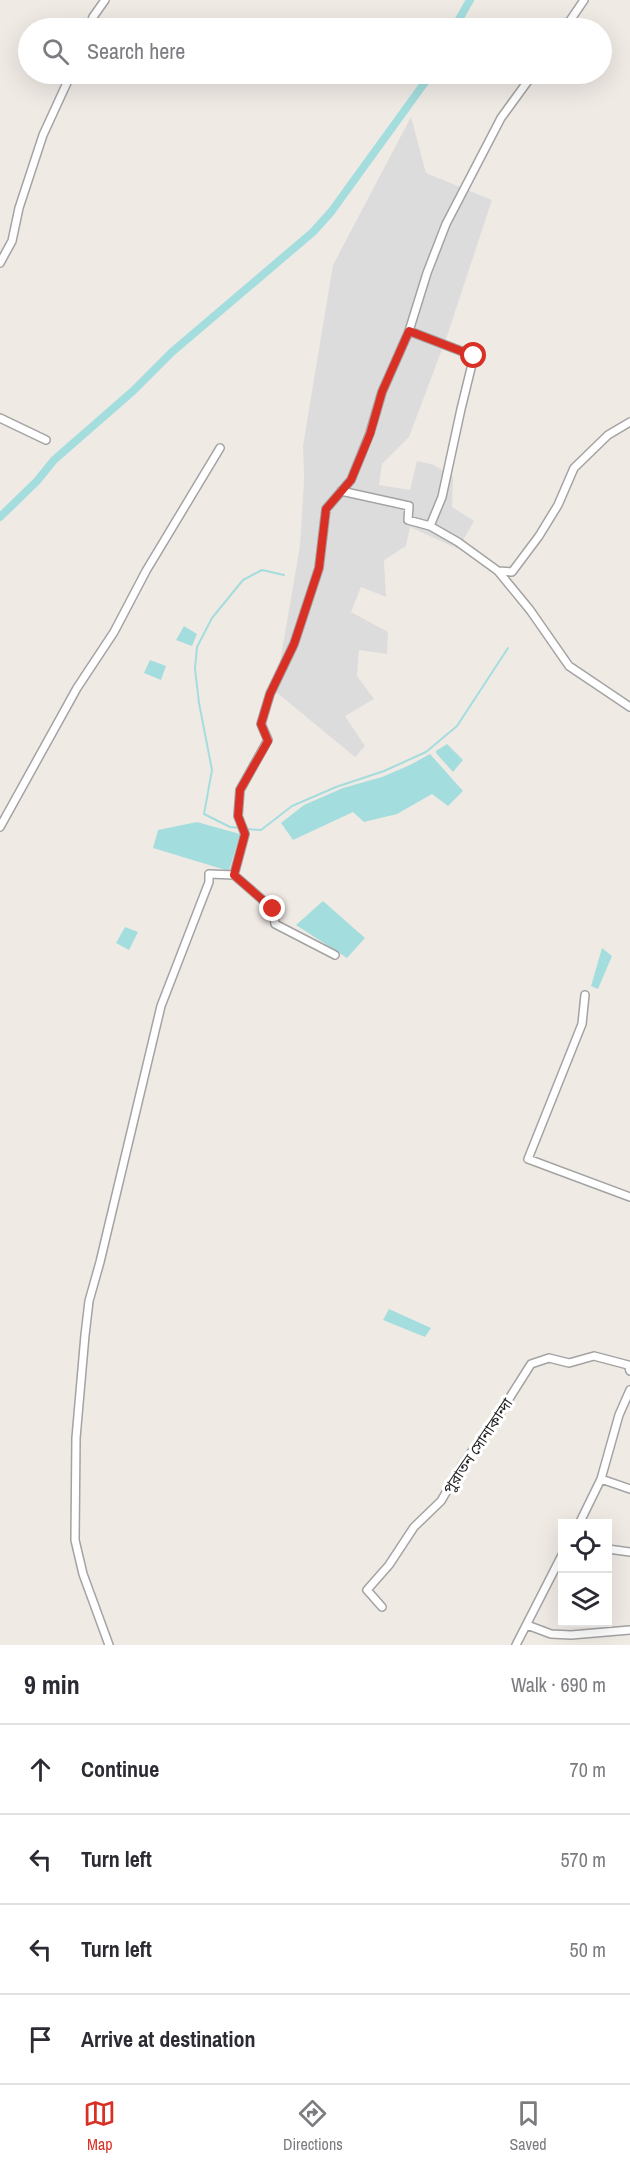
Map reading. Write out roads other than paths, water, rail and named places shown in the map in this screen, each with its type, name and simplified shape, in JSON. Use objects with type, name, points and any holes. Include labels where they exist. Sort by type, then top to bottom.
[{"type":"street","points":[[93,18],[105,0]]},
{"type":"street","points":[[572,18],[584,0]]},
{"type":"street","points":[[0,263],[12,241],[20,208],[44,135],[67,84]]},
{"type":"street","points":[[234,875],[245,834],[238,816],[240,790],[268,741],[261,724],[270,694],[294,644],[319,568],[326,509],[351,480],[370,434],[382,392],[409,331],[427,273],[446,224],[501,118],[526,84]]},
{"type":"street","points":[[409,331],[474,356],[442,497],[430,526]]},
{"type":"street","points":[[0,418],[46,440]]},
{"type":"street","points":[[498,571],[512,572],[519,563],[558,505],[574,468],[608,435],[630,422]]},
{"type":"street","points":[[0,827],[77,688],[114,632],[146,571],[220,448]]},
{"type":"street","points":[[342,491],[408,506],[408,520],[430,526],[458,542],[498,571],[530,610],[569,666],[630,707]]},
{"type":"street","points":[[109,1645],[83,1574],[75,1540],[76,1438],[89,1301],[161,1006],[209,882],[209,874],[234,875],[273,909],[275,924],[334,955]]},
{"type":"street","points":[[585,996],[582,1024],[528,1159],[630,1197]]},
{"type":"street","name":"পুরাতন সোনাকান্দা","points":[[382,1607],[367,1590],[389,1565],[414,1527],[441,1501],[462,1465],[500,1413],[531,1364],[549,1358],[568,1363],[594,1356],[628,1365],[630,1371]]},
{"type":"street","points":[[581,1519],[601,1479],[619,1415],[630,1390]]},
{"type":"street","points":[[601,1479],[630,1489]]},
{"type":"street","points":[[612,1550],[630,1552]]},
{"type":"street","points":[[516,1645],[558,1564]]},
{"type":"street","points":[[527,1625],[551,1634],[571,1635],[630,1629]]},
{"type":"water","points":[[184,626],[197,634],[192,646],[176,640]]},
{"type":"water","points":[[150,660],[166,666],[161,680],[144,673]]},
{"type":"water","points":[[447,744],[463,760],[453,772],[436,753]]},
{"type":"water","points":[[430,754],[463,791],[448,806],[432,794],[397,814],[364,822],[353,812],[293,840],[281,823],[304,805],[343,788],[382,777]]},
{"type":"water","points":[[197,822],[240,834],[229,871],[153,848],[158,830]]},
{"type":"water","points":[[323,901],[365,938],[347,958],[296,925]]},
{"type":"water","points":[[125,927],[138,932],[129,950],[116,943]]},
{"type":"water","points":[[602,948],[612,956],[598,989],[591,986]]},
{"type":"water","points":[[389,1309],[431,1328],[425,1337],[383,1320]]},
{"type":"waterway","points":[[460,18],[470,0]]},
{"type":"waterway","points":[[0,517],[37,481],[54,460],[133,391],[172,352],[313,232],[331,212],[424,84]]},
{"type":"waterway","points":[[240,828],[230,827],[204,814],[212,770],[199,703],[195,669],[197,647],[212,618],[243,580],[262,570],[284,575]]},
{"type":"waterway","points":[[246,829],[261,830],[292,806],[336,787],[384,771],[426,752],[457,726],[508,648]]}]
